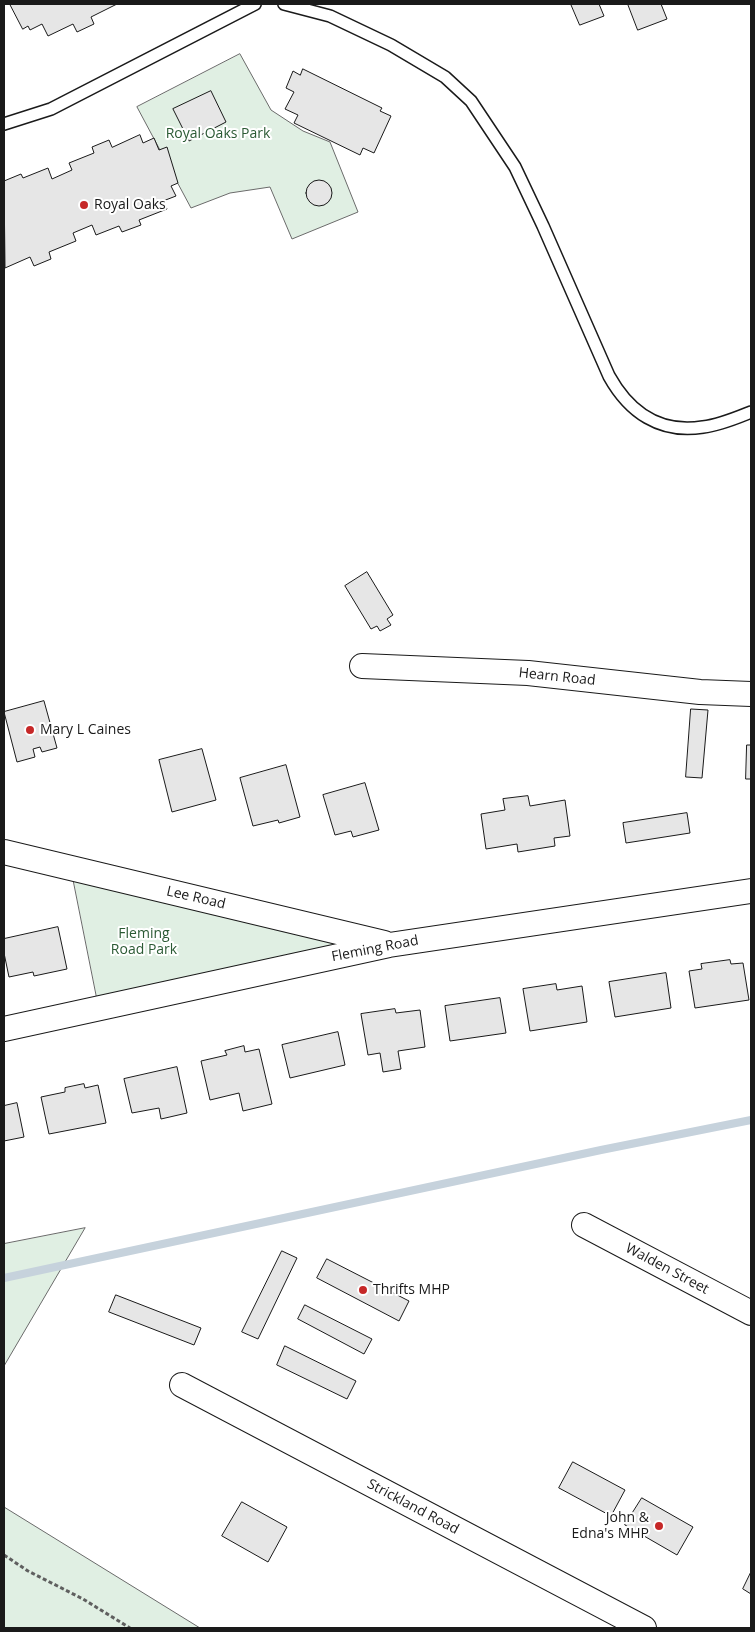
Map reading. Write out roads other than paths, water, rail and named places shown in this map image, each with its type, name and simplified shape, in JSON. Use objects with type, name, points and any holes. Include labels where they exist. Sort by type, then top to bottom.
[{"type":"street","name":"Hearn Road","points":[[362,666],[528,673],[700,692],[751,694]]},
{"type":"street","name":"Lee Road","points":[[4,852],[389,944]]},
{"type":"street","name":"Fleming Road","points":[[4,1029],[389,944],[751,890]]},
{"type":"street","name":"Walden Street","points":[[584,1225],[751,1313]]},
{"type":"street","name":"Strickland Road","points":[[182,1385],[644,1628]]},
{"type":"lane","points":[[4,124],[50,109],[255,4]]},
{"type":"lane","points":[[284,4],[330,16],[391,44],[445,77],[471,101],[515,167],[609,376],[617,391],[628,404],[656,422],[671,427],[687,429],[704,428],[751,412]]},
{"type":"waterway","points":[[4,1278],[601,1150],[751,1120]]},
{"type":"place","name":"Royal Oaks","points":[[84,205]]},
{"type":"place","name":"Mary L Caines","points":[[30,730]]},
{"type":"place","name":"Thrifts MHP","points":[[363,1290]]},
{"type":"place","name":"John & Edna's MHP","points":[[659,1526]]},
{"type":"park label","name":"Royal Oaks Park","points":[[218,134]]},
{"type":"park label","name":"Fleming Road Park","points":[[144,942]]}]
